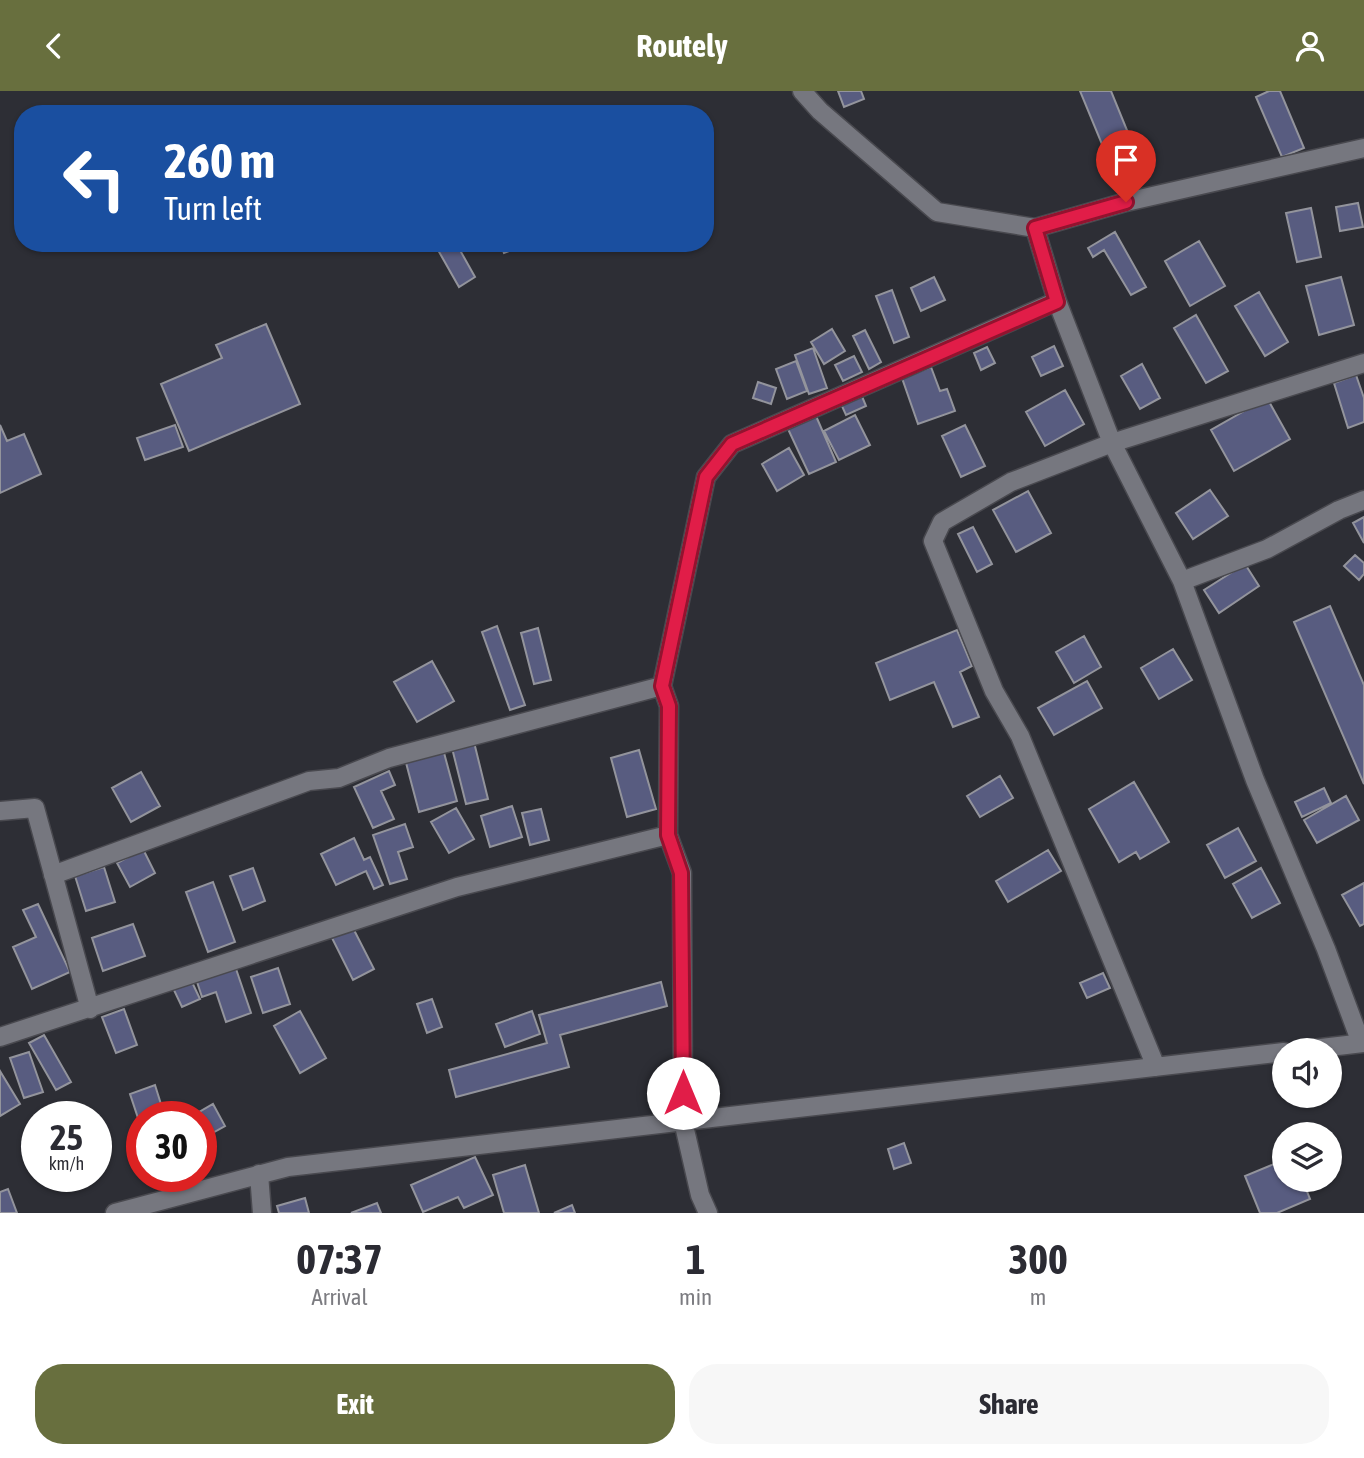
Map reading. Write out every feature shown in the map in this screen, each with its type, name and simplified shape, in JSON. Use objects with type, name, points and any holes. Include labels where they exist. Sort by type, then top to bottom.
[{"type":"street","points":[[803,91],[820,111],[937,212],[1035,228],[1126,202],[1364,149]]},
{"type":"street","points":[[1035,228],[1057,302],[1112,443],[1182,581],[1255,780],[1362,1043],[1342,1045]]},
{"type":"street","points":[[708,1213],[700,1195],[683,1121],[681,873],[668,835],[669,706],[662,686],[706,477],[732,444],[1057,302]]},
{"type":"street","points":[[1156,1067],[1020,736],[994,691],[933,541],[942,522],[1012,482],[1112,443],[1364,363]]},
{"type":"street","points":[[1182,581],[1267,549],[1339,510],[1364,500]]},
{"type":"street","points":[[53,875],[309,781],[340,778],[389,758],[662,686]]},
{"type":"street","points":[[0,811],[35,808],[90,1009]]},
{"type":"street","points":[[0,1037],[457,887],[668,835]]},
{"type":"street","points":[[115,1213],[288,1167],[1272,1053]]},
{"type":"street","points":[[259,1174],[262,1213]]},
{"type":"building","points":[[838,91],[861,91],[864,99],[844,107]]},
{"type":"building","points":[[1080,91],[1111,91],[1144,172],[1118,183]]},
{"type":"building","points":[[1269,91],[1280,91],[1304,148],[1282,157],[1256,97]]},
{"type":"building","points":[[1358,203],[1363,227],[1340,231],[1336,207]]},
{"type":"building","points":[[1311,208],[1321,257],[1297,262],[1286,213]]},
{"type":"building","points":[[1115,232],[1146,287],[1131,295],[1104,250],[1093,257],[1088,248]]},
{"type":"building","points":[[1199,241],[1225,286],[1190,306],[1165,261]]},
{"type":"building","points":[[439,252],[461,252],[475,277],[459,287]]},
{"type":"building","points":[[934,277],[945,300],[921,311],[911,288]]},
{"type":"building","points":[[1341,277],[1354,325],[1319,335],[1306,286]]},
{"type":"building","points":[[892,290],[909,337],[894,343],[876,296]]},
{"type":"building","points":[[1259,292],[1288,342],[1265,356],[1235,306]]},
{"type":"building","points":[[1196,315],[1228,371],[1206,383],[1174,328]]},
{"type":"building","points":[[266,324],[300,404],[189,451],[161,384],[222,358],[216,345]]},
{"type":"building","points":[[832,329],[845,351],[824,364],[811,342]]},
{"type":"building","points":[[865,330],[881,362],[869,369],[853,336]]},
{"type":"building","points":[[1054,346],[1063,366],[1041,376],[1032,357]]},
{"type":"building","points":[[987,347],[995,363],[981,370],[974,353]]},
{"type":"building","points":[[813,348],[827,388],[809,394],[795,355]]},
{"type":"building","points":[[854,356],[862,372],[843,381],[835,365]]},
{"type":"building","points":[[796,361],[807,391],[787,399],[776,369]]},
{"type":"building","points":[[1142,364],[1160,398],[1140,409],[1121,376]]},
{"type":"building","points":[[931,367],[940,391],[947,389],[955,411],[918,424],[902,378]]},
{"type":"building","points":[[1356,375],[1364,398],[1364,422],[1348,428],[1334,383]]},
{"type":"building","points":[[758,382],[776,388],[771,404],[753,398]]},
{"type":"building","points":[[1065,390],[1084,424],[1045,446],[1026,412]]},
{"type":"building","points":[[861,394],[866,406],[846,415],[841,404]]},
{"type":"building","points":[[1267,398],[1290,439],[1234,471],[1211,430]]},
{"type":"building","points":[[855,415],[870,445],[839,460],[824,431]]},
{"type":"building","points":[[816,416],[836,462],[809,474],[788,429]]},
{"type":"building","points":[[0,425],[7,441],[24,434],[41,474],[0,493]]},
{"type":"building","points":[[175,425],[183,447],[145,460],[137,438]]},
{"type":"building","points":[[965,425],[985,466],[961,477],[942,436]]},
{"type":"building","points":[[789,448],[804,475],[777,491],[762,464]]},
{"type":"building","points":[[1210,490],[1228,516],[1193,539],[1176,513]]},
{"type":"building","points":[[1028,491],[1051,533],[1016,552],[993,510]]},
{"type":"building","points":[[1364,517],[1364,543],[1353,523]]},
{"type":"building","points":[[973,527],[992,564],[977,572],[958,534]]},
{"type":"building","points":[[1355,555],[1364,563],[1364,574],[1359,580],[1344,566]]},
{"type":"building","points":[[1245,564],[1259,586],[1219,613],[1204,590]]},
{"type":"building","points":[[1330,606],[1364,685],[1364,784],[1294,622]]},
{"type":"building","points":[[497,626],[525,705],[510,710],[482,632]]},
{"type":"building","points":[[538,628],[551,680],[534,684],[521,633]]},
{"type":"building","points":[[957,630],[972,666],[960,672],[979,717],[953,727],[934,682],[890,700],[876,663]]},
{"type":"building","points":[[1084,636],[1101,667],[1074,683],[1056,652]]},
{"type":"building","points":[[1173,649],[1192,680],[1159,699],[1141,668]]},
{"type":"building","points":[[432,661],[454,701],[417,722],[394,682]]},
{"type":"building","points":[[1087,681],[1102,708],[1054,735],[1038,708]]},
{"type":"building","points":[[473,738],[488,799],[466,804],[451,744]]},
{"type":"building","points":[[443,749],[457,801],[419,812],[405,759]]},
{"type":"building","points":[[639,750],[656,809],[627,817],[611,758]]},
{"type":"building","points":[[389,771],[395,785],[381,791],[394,819],[373,828],[354,787]]},
{"type":"building","points":[[141,772],[160,806],[131,822],[112,788]]},
{"type":"building","points":[[1000,776],[1013,798],[980,817],[967,796]]},
{"type":"building","points":[[1134,782],[1169,842],[1140,859],[1136,852],[1119,862],[1089,809]]},
{"type":"building","points":[[1324,788],[1331,803],[1302,817],[1295,802]]},
{"type":"building","points":[[1346,796],[1359,820],[1317,843],[1304,820]]},
{"type":"building","points":[[512,806],[522,837],[490,847],[481,816]]},
{"type":"building","points":[[456,808],[474,839],[449,853],[431,822]]},
{"type":"building","points":[[541,809],[549,840],[530,845],[522,813]]},
{"type":"building","points":[[405,824],[413,847],[398,852],[407,879],[390,884],[373,835]]},
{"type":"building","points":[[1238,828],[1256,861],[1225,878],[1207,845]]},
{"type":"building","points":[[354,838],[364,860],[370,857],[383,885],[374,889],[366,871],[336,885],[321,854]]},
{"type":"building","points":[[143,849],[155,873],[130,887],[117,863]]},
{"type":"building","points":[[1048,850],[1061,871],[1008,902],[996,881]]},
{"type":"building","points":[[104,867],[115,902],[86,911],[75,876]]},
{"type":"building","points":[[253,868],[265,901],[243,910],[230,876]]},
{"type":"building","points":[[1261,868],[1280,903],[1252,918],[1233,884]]},
{"type":"building","points":[[213,882],[235,942],[208,952],[186,892]]},
{"type":"building","points":[[1364,883],[1364,924],[1360,926],[1342,895]]},
{"type":"building","points":[[38,904],[70,972],[32,989],[13,947],[36,937],[23,910]]},
{"type":"building","points":[[133,924],[145,956],[103,971],[92,938]]},
{"type":"building","points":[[353,928],[374,969],[353,980],[332,938]]},
{"type":"building","points":[[234,963],[251,1013],[226,1022],[216,992],[202,997],[195,976]]},
{"type":"building","points":[[278,968],[290,1004],[263,1013],[251,977]]},
{"type":"building","points":[[1103,973],[1110,988],[1087,998],[1080,983]]},
{"type":"building","points":[[191,980],[200,999],[182,1007],[173,988]]},
{"type":"building","points":[[661,982],[667,1006],[560,1035],[569,1067],[456,1097],[449,1070],[547,1043],[539,1015]]},
{"type":"building","points":[[432,999],[442,1027],[427,1033],[417,1004]]},
{"type":"building","points":[[124,1009],[137,1045],[116,1053],[102,1017]]},
{"type":"building","points":[[300,1011],[326,1058],[300,1073],[274,1026]]},
{"type":"building","points":[[532,1011],[540,1034],[505,1047],[496,1024]]},
{"type":"building","points":[[44,1035],[71,1082],[56,1090],[29,1043]]},
{"type":"building","points":[[29,1052],[43,1092],[24,1098],[10,1058]]},
{"type":"building","points":[[0,1071],[20,1104],[0,1116]]},
{"type":"building","points":[[155,1085],[160,1101],[132,1101],[130,1094]]},
{"type":"building","points":[[217,1111],[225,1126],[217,1130]]},
{"type":"building","points":[[904,1143],[911,1163],[894,1169],[888,1149]]},
{"type":"building","points":[[475,1157],[493,1195],[464,1208],[458,1197],[423,1212],[411,1185]]},
{"type":"building","points":[[525,1165],[539,1213],[504,1213],[493,1175]]},
{"type":"building","points":[[1272,1165],[1272,1192],[1307,1192],[1310,1199],[1277,1213],[1260,1213],[1245,1176]]},
{"type":"building","points":[[8,1189],[17,1213],[0,1213],[0,1192]]},
{"type":"building","points":[[305,1198],[309,1213],[279,1213],[277,1206]]},
{"type":"building","points":[[377,1203],[381,1213],[351,1213]]},
{"type":"building","points":[[572,1205],[575,1213],[554,1213]]},
{"type":"route","points":[[683,1093],[681,873],[668,835],[669,706],[662,686],[706,477],[732,444],[1057,302],[1035,228],[1126,202]]}]
